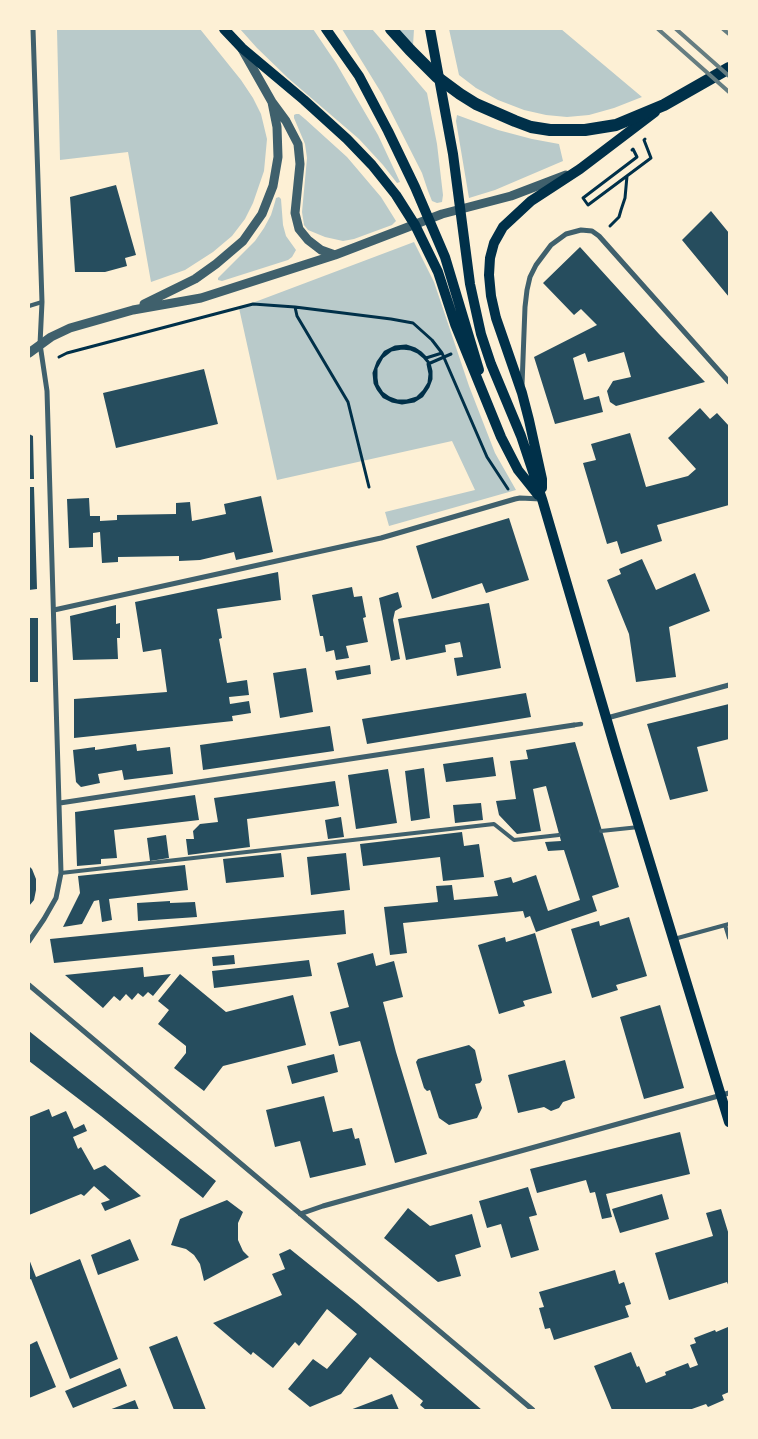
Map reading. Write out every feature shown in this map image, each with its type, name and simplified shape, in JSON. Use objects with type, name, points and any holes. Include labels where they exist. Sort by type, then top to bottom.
[{"type":"main road","points":[[224,29],[242,48],[347,139],[372,165],[396,195],[415,225],[438,272],[455,324],[491,417],[518,470],[542,499]]},
{"type":"main road","points":[[326,29],[359,76],[388,131],[445,257],[491,417]]},
{"type":"main road","points":[[391,29],[427,67],[460,94],[476,104],[532,127],[566,131],[584,130],[616,124],[664,105]]},
{"type":"main road","points":[[430,29],[453,154],[466,260],[475,308],[488,356],[521,436],[542,499],[685,980],[725,1094],[729,1122]]},
{"type":"main road","points":[[542,499],[542,479],[534,438],[522,393],[496,318],[491,296],[488,275],[494,243],[503,227],[531,201],[580,169],[664,105],[729,68]]},
{"type":"street","points":[[29,941],[56,898],[61,873],[47,391],[40,344],[42,302],[33,29]]},
{"type":"street","points":[[242,48],[298,144],[300,164],[295,213],[299,229],[308,240],[321,250],[335,255]]},
{"type":"street","points":[[133,310],[196,279],[230,253],[253,228],[268,201],[276,171],[278,144],[272,102]]},
{"type":"street","points":[[29,353],[60,331],[133,310],[201,298],[335,255],[442,214],[511,196],[580,169]]},
{"type":"street","points":[[522,393],[524,307],[530,277],[536,265],[551,245],[566,234],[581,230],[592,232],[599,236],[729,382]]},
{"type":"street","points":[[54,610],[381,538],[515,499],[542,499]]},
{"type":"street","points":[[606,719],[729,685]]},
{"type":"street","points":[[60,803],[582,724]]},
{"type":"street","points":[[29,985],[533,1410]]},
{"type":"street","points":[[300,1214],[725,1094]]},
{"type":"lane","points":[[29,306],[42,302]]},
{"type":"lane","points":[[61,873],[494,824],[514,840],[559,835]]},
{"type":"lane","points":[[601,831],[639,827]]},
{"type":"lane","points":[[674,939],[727,924],[729,938]]},
{"type":"path","points":[[625,155],[633,149],[637,156],[582,198],[588,205],[651,158],[644,140],[651,135]]},
{"type":"path","points":[[610,226],[619,217],[627,176]]},
{"type":"path","points":[[59,357],[67,353],[253,304],[295,307],[413,323],[432,340],[442,353],[487,457],[515,499]]},
{"type":"path","points":[[295,307],[297,316],[348,402],[369,487]]},
{"type":"path","points":[[428,364],[429,383],[417,398],[407,401],[397,401],[382,393],[377,385],[376,368],[382,357],[391,350],[402,348],[418,352],[429,363],[431,379],[428,387],[422,396],[414,401],[402,403],[392,401],[384,397],[375,383],[374,373],[378,362],[385,352],[395,347],[406,346],[421,353],[426,358],[442,353]]},
{"type":"shaded area","points":[[57,29],[200,29],[253,98],[261,114],[267,139],[264,171],[253,203],[245,219],[232,236],[213,252],[185,270],[151,282],[128,152],[60,160]]},
{"type":"shaded area","points":[[240,29],[313,29],[336,63],[378,135],[400,182],[397,183],[359,139],[288,78]]},
{"type":"shaded area","points":[[342,29],[372,29],[427,93],[437,144],[443,195],[442,202],[432,201],[422,173],[382,94]]},
{"type":"shaded area","points":[[394,29],[414,29],[413,46]]},
{"type":"shaded area","points":[[449,29],[561,29],[642,97],[589,115],[567,117],[524,110],[498,100],[476,88],[459,75]]},
{"type":"shaded area","points":[[296,114],[305,119],[347,157],[381,197],[396,221],[392,225],[354,239],[343,241],[325,237],[308,230],[304,225],[302,212],[307,158],[305,144],[294,118]]},
{"type":"shaded area","points":[[457,115],[498,130],[559,144],[563,161],[495,190],[469,198],[456,121]]},
{"type":"shaded area","points":[[279,197],[281,199],[286,236],[296,250],[292,257],[288,260],[222,281],[218,280],[255,241],[271,215],[276,198]]},
{"type":"shaded area","points":[[414,242],[434,282],[469,386],[495,453],[516,490],[389,526],[385,512],[475,490],[452,441],[277,480],[239,308]]},
{"type":"building","points":[[116,185],[136,255],[125,258],[127,266],[105,272],[75,272],[70,197]]},
{"type":"building","points":[[711,211],[729,233],[729,297],[682,240]]},
{"type":"building","points":[[580,247],[705,382],[616,406],[610,402],[607,391],[613,381],[631,377],[624,352],[588,362],[585,353],[573,358],[584,400],[599,396],[603,412],[555,424],[534,357],[597,325],[581,309],[574,315],[543,283]]},
{"type":"building","points":[[204,369],[218,424],[116,448],[103,393]]},
{"type":"building","points":[[700,408],[710,419],[717,413],[729,426],[729,505],[657,525],[662,541],[621,554],[617,541],[607,544],[583,463],[596,460],[591,444],[630,433],[646,487],[688,476],[696,469],[668,438]]},
{"type":"building","points":[[29,434],[33,436],[34,479],[29,479]]},
{"type":"building","points":[[29,487],[34,487],[37,589],[29,590]]},
{"type":"building","points":[[261,496],[273,552],[236,560],[234,552],[200,560],[179,561],[179,556],[118,557],[118,562],[102,563],[100,532],[93,533],[93,547],[69,548],[67,499],[89,498],[90,516],[100,516],[100,521],[117,520],[117,515],[176,514],[176,503],[190,502],[192,521],[226,514],[224,504]]},
{"type":"building","points":[[509,518],[529,580],[486,593],[482,583],[432,599],[416,546]]},
{"type":"building","points":[[642,559],[656,590],[695,573],[710,611],[669,627],[676,677],[636,682],[629,634],[607,580],[621,574],[619,569]]},
{"type":"building","points":[[278,572],[281,600],[217,609],[222,638],[219,639],[227,683],[247,680],[249,695],[229,697],[230,704],[249,701],[251,713],[232,716],[233,721],[74,738],[74,699],[167,692],[161,649],[143,652],[135,602]]},
{"type":"building","points":[[352,587],[354,597],[362,596],[366,617],[363,618],[368,642],[346,646],[349,658],[336,660],[334,650],[326,652],[323,636],[320,636],[312,595]]},
{"type":"building","points":[[398,592],[402,607],[395,611],[393,620],[400,659],[391,661],[379,598]]},
{"type":"building","points":[[489,603],[501,668],[457,676],[454,658],[463,657],[460,642],[445,645],[446,652],[406,660],[398,619]]},
{"type":"building","points":[[116,605],[116,624],[120,623],[120,638],[117,638],[118,659],[73,660],[70,616]]},
{"type":"building","points":[[29,618],[38,618],[38,682],[29,682]]},
{"type":"building","points":[[370,665],[371,674],[337,680],[335,671]]},
{"type":"building","points":[[306,668],[313,712],[280,718],[273,673]]},
{"type":"building","points":[[526,693],[531,717],[367,744],[362,719]]},
{"type":"building","points":[[729,704],[729,739],[697,747],[708,791],[670,800],[647,724]]},
{"type":"building","points":[[330,726],[334,751],[203,770],[200,745]]},
{"type":"building","points":[[575,742],[619,887],[592,896],[597,911],[536,932],[530,916],[525,918],[523,911],[403,923],[407,953],[390,955],[384,907],[438,902],[436,886],[452,885],[454,900],[498,896],[494,881],[511,877],[513,883],[536,875],[548,911],[580,900],[564,850],[548,851],[545,842],[561,841],[546,786],[533,789],[541,831],[517,834],[499,815],[496,801],[516,799],[510,761],[528,759],[526,750]]},
{"type":"building","points":[[136,744],[137,751],[170,747],[173,774],[124,780],[122,770],[98,774],[100,783],[81,787],[76,782],[73,750],[95,747],[95,750]]},
{"type":"building","points":[[493,757],[496,776],[446,782],[443,764]]},
{"type":"building","points":[[424,768],[430,818],[411,821],[405,771]]},
{"type":"building","points":[[388,769],[397,823],[356,829],[348,775]]},
{"type":"building","points":[[335,781],[339,806],[247,819],[250,847],[188,855],[186,839],[194,839],[193,831],[200,824],[218,822],[214,798]]},
{"type":"building","points":[[195,795],[199,820],[114,830],[117,858],[101,859],[101,864],[77,866],[75,812]]},
{"type":"building","points":[[481,803],[483,820],[455,823],[453,805]]},
{"type":"building","points":[[341,817],[344,837],[328,839],[325,820]]},
{"type":"building","points":[[462,832],[464,846],[479,844],[484,877],[443,881],[440,857],[363,866],[360,844]]},
{"type":"building","points":[[166,835],[169,858],[150,861],[147,838]]},
{"type":"building","points":[[281,853],[284,877],[226,883],[223,859]]},
{"type":"building","points":[[346,853],[350,890],[311,895],[307,857]]},
{"type":"building","points":[[185,865],[188,890],[109,899],[112,920],[102,922],[99,900],[94,901],[82,924],[63,927],[80,893],[78,876]]},
{"type":"building","points":[[29,866],[36,879],[36,890],[34,900],[29,906]]},
{"type":"building","points":[[170,901],[170,903],[195,902],[197,917],[138,921],[137,903]]},
{"type":"building","points":[[344,910],[346,934],[54,963],[50,939]]},
{"type":"building","points":[[629,917],[647,976],[616,985],[618,990],[592,998],[571,929],[599,921],[600,926]]},
{"type":"building","points":[[535,933],[552,993],[523,1001],[525,1006],[499,1014],[478,945],[505,937],[506,942]]},
{"type":"building","points":[[373,953],[376,966],[394,961],[403,997],[383,1002],[427,1154],[395,1163],[360,1041],[339,1046],[330,1012],[349,1007],[337,963]]},
{"type":"building","points":[[234,955],[235,964],[213,966],[212,957]]},
{"type":"building","points":[[309,960],[312,976],[214,988],[212,971]]},
{"type":"building","points":[[143,967],[144,977],[171,974],[153,996],[148,992],[143,997],[138,993],[132,1000],[126,994],[120,1001],[114,996],[103,1008],[65,975]]},
{"type":"building","points":[[180,974],[226,1012],[293,995],[306,1045],[223,1066],[204,1091],[174,1068],[186,1053],[186,1046],[158,1024],[169,1010],[158,1001]]},
{"type":"building","points":[[660,1005],[684,1088],[644,1099],[620,1017]]},
{"type":"building","points":[[29,1031],[216,1181],[203,1198],[29,1061]]},
{"type":"building","points":[[469,1045],[475,1050],[482,1080],[480,1083],[475,1084],[482,1108],[477,1118],[449,1125],[439,1118],[430,1090],[427,1091],[424,1088],[416,1062],[418,1059]]},
{"type":"building","points":[[334,1054],[338,1072],[292,1084],[287,1066]]},
{"type":"building","points":[[565,1060],[575,1098],[563,1102],[559,1108],[551,1111],[544,1107],[518,1113],[508,1075]]},
{"type":"building","points":[[324,1096],[333,1132],[352,1128],[355,1139],[359,1138],[366,1165],[310,1178],[300,1141],[275,1147],[266,1110]]},
{"type":"building","points":[[49,1109],[52,1117],[66,1111],[74,1129],[84,1124],[87,1131],[73,1137],[78,1149],[81,1147],[94,1170],[105,1165],[141,1196],[105,1211],[101,1203],[110,1200],[94,1186],[84,1196],[81,1194],[29,1215],[29,1117]]},
{"type":"building","points":[[680,1132],[690,1174],[606,1194],[612,1217],[602,1219],[595,1192],[590,1193],[586,1180],[537,1193],[530,1169]]},
{"type":"building","points":[[528,1187],[537,1215],[529,1217],[539,1250],[511,1258],[501,1224],[487,1228],[479,1201]]},
{"type":"building","points":[[662,1194],[669,1219],[620,1233],[612,1209]]},
{"type":"building","points":[[227,1200],[243,1212],[238,1223],[238,1240],[243,1251],[249,1257],[204,1281],[200,1264],[194,1255],[186,1249],[171,1245],[180,1219]]},
{"type":"building","points":[[408,1208],[430,1226],[472,1214],[481,1247],[455,1255],[461,1276],[438,1282],[384,1238]]},
{"type":"building","points":[[721,1209],[729,1235],[729,1287],[727,1282],[669,1300],[655,1253],[713,1236],[706,1213]]},
{"type":"building","points":[[130,1239],[139,1260],[98,1275],[91,1255]]},
{"type":"building","points":[[290,1249],[357,1303],[482,1410],[426,1410],[420,1405],[423,1401],[370,1357],[341,1394],[310,1407],[288,1389],[313,1359],[327,1369],[357,1334],[327,1309],[299,1346],[295,1342],[273,1368],[253,1352],[251,1355],[213,1323],[282,1295],[272,1274],[285,1269],[279,1254]]},
{"type":"building","points":[[29,1259],[36,1277],[80,1259],[118,1359],[70,1379],[31,1279],[29,1280]]},
{"type":"building","points":[[615,1270],[619,1284],[624,1282],[631,1304],[625,1306],[629,1317],[554,1340],[550,1328],[545,1329],[539,1308],[544,1307],[539,1292]]},
{"type":"building","points":[[728,1327],[729,1392],[722,1395],[724,1400],[708,1407],[706,1404],[689,1410],[612,1410],[594,1366],[631,1352],[646,1383],[666,1375],[665,1372],[688,1363],[690,1368],[698,1365],[690,1345],[696,1343],[694,1338]]},
{"type":"building","points":[[177,1336],[206,1410],[174,1410],[149,1347]]},
{"type":"building","points":[[37,1341],[56,1387],[29,1398],[29,1345]]},
{"type":"building","points":[[120,1368],[127,1386],[73,1408],[65,1391]]},
{"type":"building","points":[[392,1394],[399,1410],[350,1410]]},
{"type":"building","points":[[135,1400],[139,1410],[109,1410]]},
{"type":"railway","points":[[658,29],[729,92]]},
{"type":"railway","points":[[676,29],[729,76]]},
{"type":"railway","points":[[723,29],[729,34]]}]
